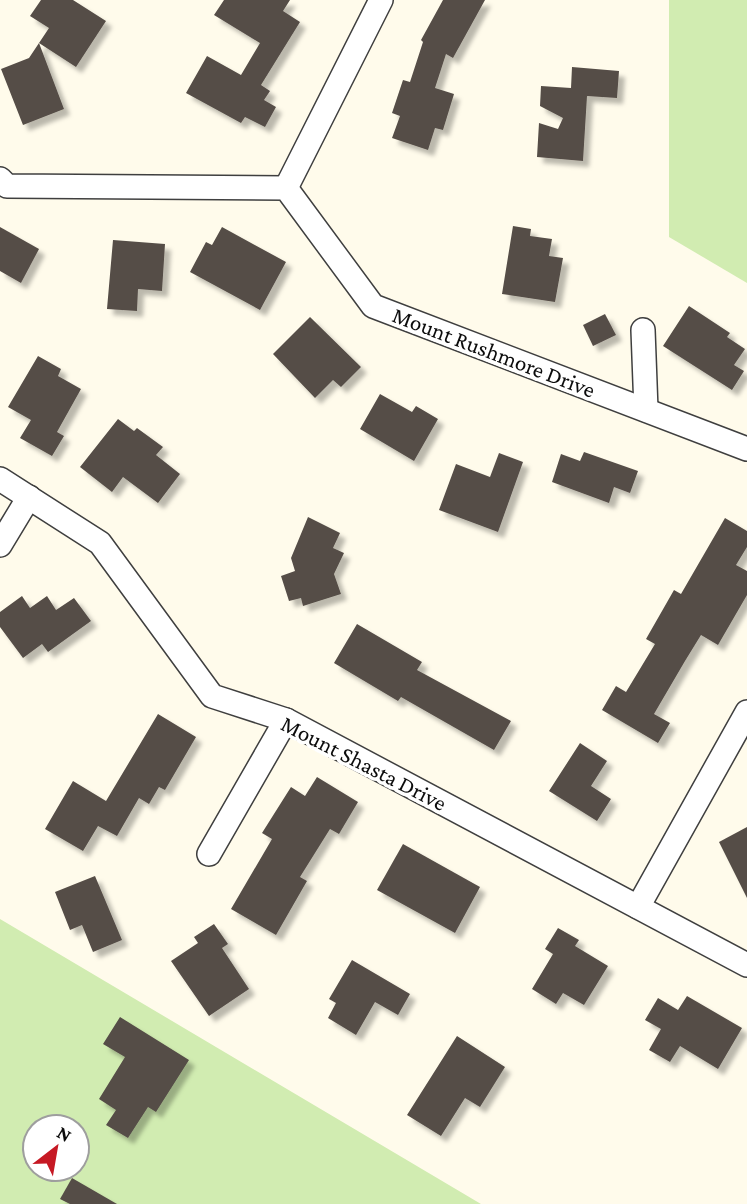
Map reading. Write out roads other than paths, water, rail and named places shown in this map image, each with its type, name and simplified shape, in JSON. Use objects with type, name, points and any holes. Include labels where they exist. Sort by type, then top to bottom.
[{"type":"street","points":[[0,178],[7,186],[286,188],[381,0]]},
{"type":"street","name":"Mount Rushmore Drive","points":[[286,188],[373,306],[747,449]]},
{"type":"street","points":[[643,330],[646,410]]},
{"type":"street","name":"Mount Shasta Drive","points":[[0,479],[100,543],[212,696],[286,720],[747,965]]},
{"type":"street","points":[[0,545],[29,497]]},
{"type":"street","points":[[638,907],[747,712]]},
{"type":"street","points":[[209,854],[286,720]]}]
